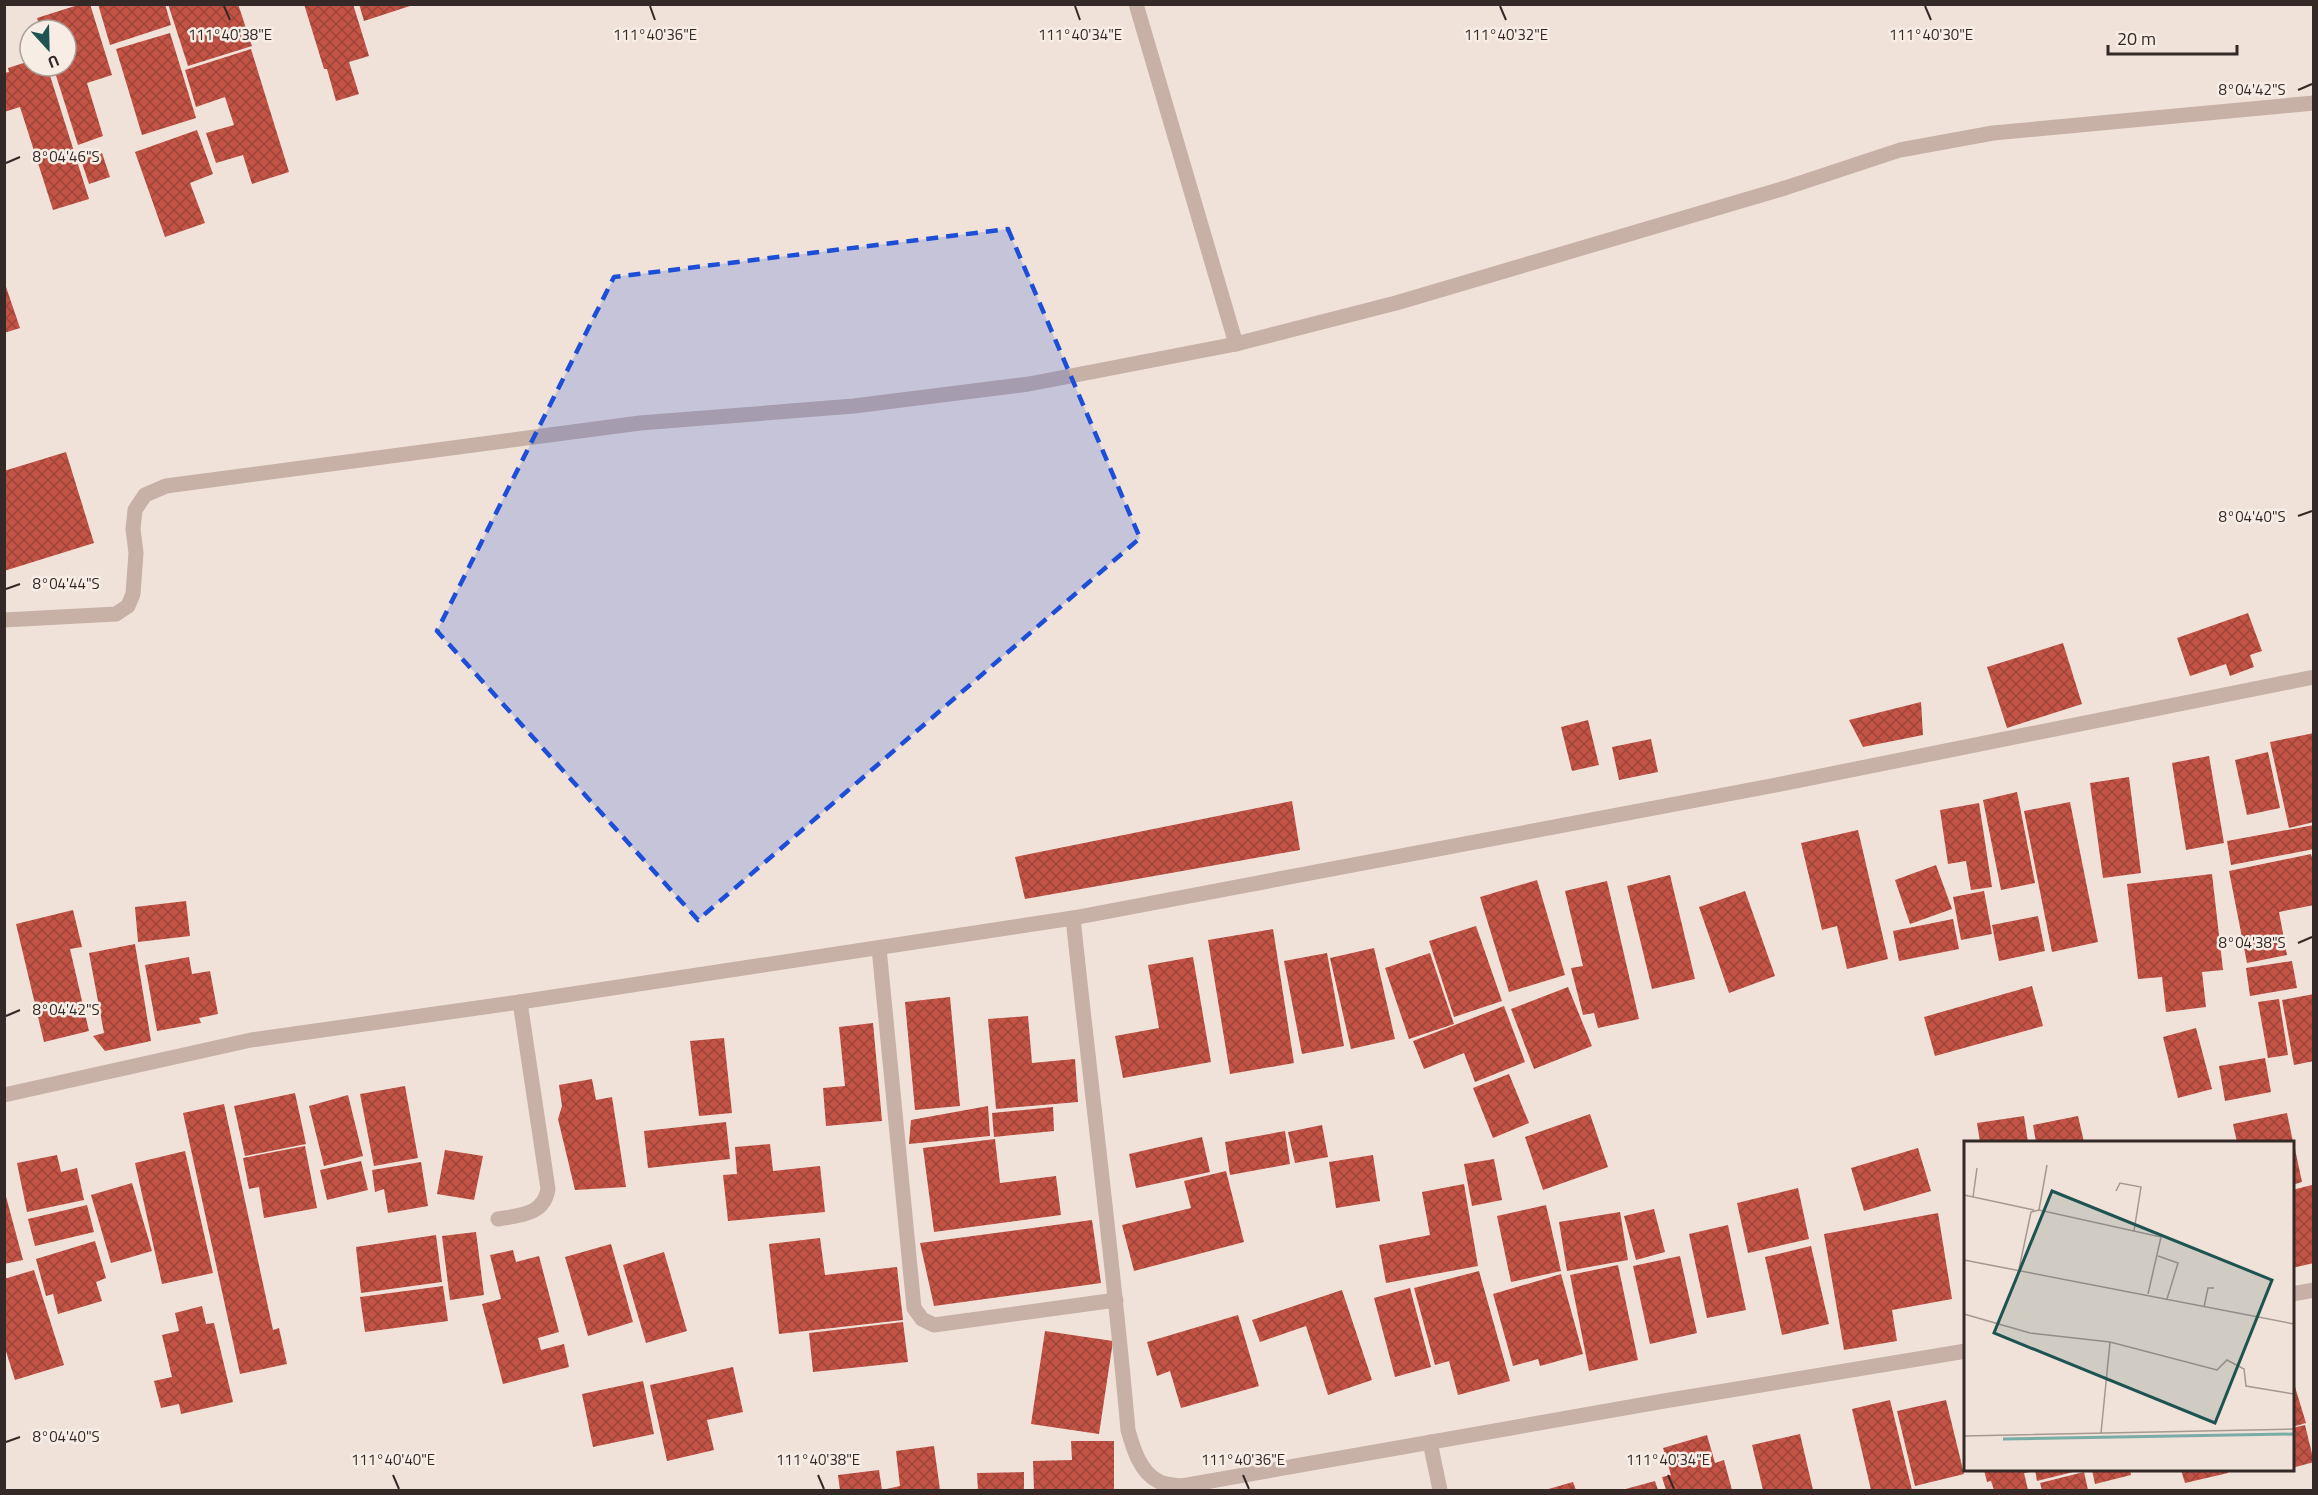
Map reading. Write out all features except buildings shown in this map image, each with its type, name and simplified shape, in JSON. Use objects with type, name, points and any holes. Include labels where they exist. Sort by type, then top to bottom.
[{"type":"street","points":[[1136,4],[1236,344]]},
{"type":"street","points":[[4,620],[116,614],[128,606],[133,594],[136,553],[133,529],[135,510],[145,495],[166,486],[617,426],[854,406],[1029,384],[1236,344],[1408,300],[1785,188],[1900,150],[1993,134],[2313,103]]},
{"type":"street","points":[[4,1095],[251,1040],[520,1002],[1073,918],[1776,785],[2313,677]]},
{"type":"street","points":[[1073,918],[1116,1300],[1128,1431],[1134,1451],[1147,1472],[1158,1482],[1182,1486],[1664,1401],[1964,1352]]},
{"type":"street","points":[[879,948],[914,1308],[922,1319],[934,1325],[1116,1300]]},
{"type":"street","points":[[498,1219],[534,1212],[543,1204],[548,1189],[520,1002]]},
{"type":"street","points":[[2294,1294],[2313,1290]]},
{"type":"street","points":[[1430,1442],[1440,1491]]},
{"type":"highlighted area","points":[[1008,229],[1140,538],[698,920],[437,631],[614,277]]}]
